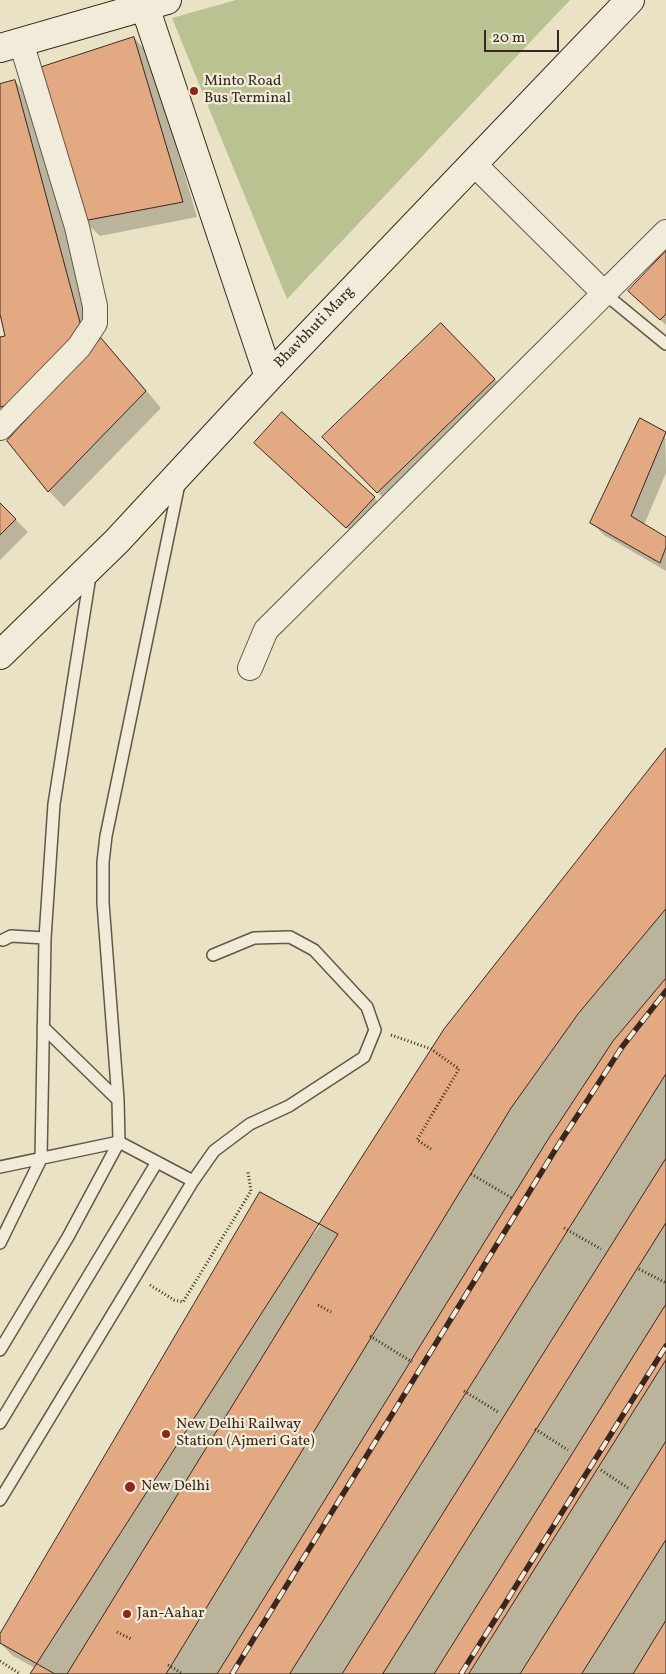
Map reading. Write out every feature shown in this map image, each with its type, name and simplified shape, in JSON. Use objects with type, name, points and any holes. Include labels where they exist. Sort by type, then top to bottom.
[{"type":"street","name":"Bhavbhuti Marg","points":[[0,655],[117,541],[268,377],[630,0]]},
{"type":"street","points":[[0,428],[79,347],[94,323],[96,306],[77,227],[10,45],[156,3],[268,377]]},
{"type":"street","points":[[473,162],[605,294]]},
{"type":"street","points":[[250,668],[266,630],[666,232]]},
{"type":"lane","points":[[605,294],[666,344]]},
{"type":"lane","points":[[0,1350],[68,1237],[119,1142],[118,1100],[103,903],[103,862],[106,836],[181,472]]},
{"type":"lane","points":[[0,1243],[41,1159],[45,938],[54,804],[91,566]]},
{"type":"lane","points":[[3,940],[11,936],[45,938]]},
{"type":"lane","points":[[0,1500],[193,1181],[214,1151],[250,1124],[289,1106],[364,1057],[375,1030],[367,1006],[314,950],[290,937],[254,938],[213,955]]},
{"type":"lane","points":[[42,1026],[118,1100]]},
{"type":"lane","points":[[0,1167],[119,1142],[193,1181]]},
{"type":"lane","points":[[0,1423],[157,1162]]},
{"type":"path","points":[[375,1030],[431,1049],[459,1069],[416,1140],[431,1149]]},
{"type":"path","points":[[174,1300],[184,1302],[251,1191],[248,1172]]},
{"type":"path","points":[[471,1174],[512,1198]]},
{"type":"path","points":[[564,1228],[601,1249]]},
{"type":"path","points":[[639,1269],[666,1283]]},
{"type":"path","points":[[318,1305],[331,1312]]},
{"type":"path","points":[[370,1336],[412,1362]]},
{"type":"path","points":[[464,1391],[498,1412]]},
{"type":"path","points":[[535,1429],[568,1450]]},
{"type":"path","points":[[601,1470],[628,1488]]},
{"type":"path","points":[[117,1632],[131,1639]]},
{"type":"path","points":[[0,1661],[20,1674]]},
{"type":"path","points":[[168,1666],[183,1674]]},
{"type":"green space","points":[[236,0],[570,0],[287,299],[172,18]]},
{"type":"building","points":[[134,37],[183,202],[83,221],[39,68]]},
{"type":"building","points":[[15,80],[81,326],[17,403],[0,407],[0,337],[5,336],[0,314],[0,84]]},
{"type":"building","points":[[666,251],[666,314],[660,320],[628,291]]},
{"type":"building","points":[[441,323],[495,379],[377,493],[322,437]]},
{"type":"building","points":[[101,338],[146,391],[48,492],[7,441]]},
{"type":"building","points":[[282,412],[375,497],[346,528],[254,443]]},
{"type":"building","points":[[640,418],[666,432],[631,516],[666,537],[666,547],[660,563],[590,523]]},
{"type":"building","points":[[0,503],[16,519],[0,535]]},
{"type":"building","points":[[666,748],[666,1674],[30,1674],[444,1029]]},
{"type":"building","points":[[666,909],[666,978],[613,1041],[547,1141],[217,1674],[166,1674],[511,1108],[578,1014]]},
{"type":"building","points":[[666,1074],[666,1158],[342,1674],[290,1674]]},
{"type":"building","name":"New Delhi Railway Station (Ajmeri Gate)","points":[[260,1192],[338,1234],[67,1674],[55,1674],[0,1643],[0,1634]]},
{"type":"building","points":[[666,1223],[666,1304],[434,1674],[383,1674]]},
{"type":"building","points":[[666,1360],[666,1441],[520,1674],[469,1674]]},
{"type":"building","points":[[666,1540],[666,1620],[633,1674],[582,1674]]},
{"type":"railway","points":[[232,1674],[557,1147],[622,1047],[666,991]]},
{"type":"railway","points":[[461,1674],[666,1346]]},
{"type":"place","name":"Minto Road Bus Terminal","points":[[194,91]]},
{"type":"place","name":"New Delhi Railway Station (Ajmeri Gate)","points":[[166,1434]]},
{"type":"place","name":"New Delhi","points":[[130,1487]]},
{"type":"place","name":"Jan-Aahar","points":[[127,1614]]}]
